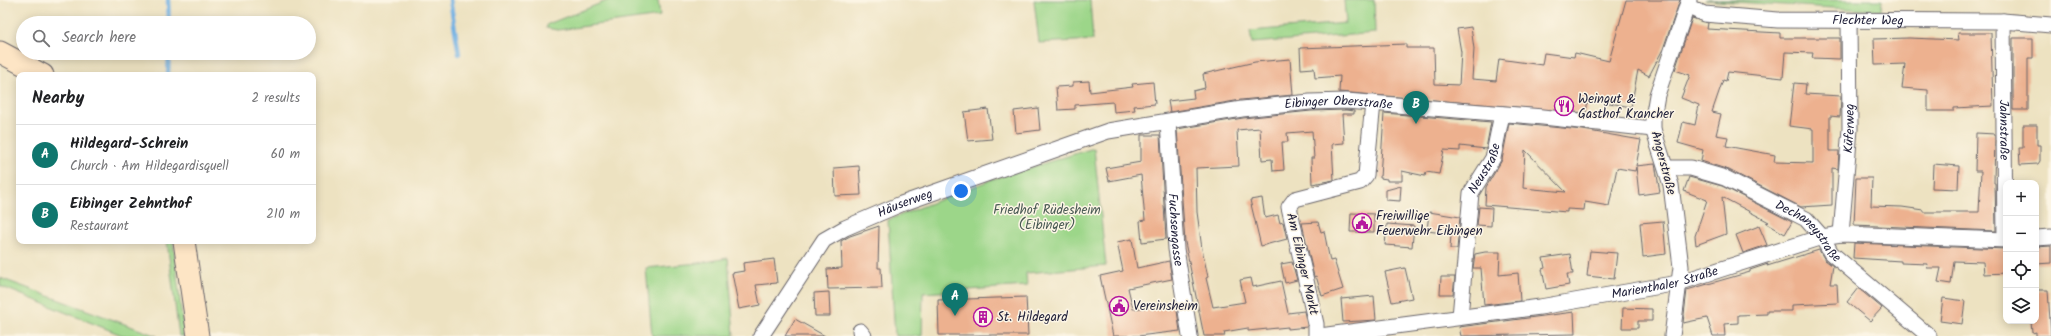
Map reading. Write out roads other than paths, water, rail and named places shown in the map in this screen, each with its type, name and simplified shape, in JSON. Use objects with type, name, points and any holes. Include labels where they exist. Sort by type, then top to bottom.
[{"type":"main road","points":[[0,52],[37,72]]},
{"type":"main road","points":[[184,244],[198,336]]},
{"type":"street","name":"Flechter Weg","points":[[1688,3],[1704,14],[1778,20],[2003,21],[2051,25]]},
{"type":"street","name":"Angerstraße","points":[[1672,336],[1681,267],[1674,207],[1666,168],[1653,129],[1654,110],[1657,95],[1688,3]]},
{"type":"street","name":"Küferweg","points":[[1841,234],[1850,129],[1849,21]]},
{"type":"street","name":"Jahnstraße","points":[[2003,21],[2005,216]]},
{"type":"street","name":"Eibinger Oberstraße","points":[[1168,122],[1242,109],[1310,102],[1346,101],[1543,117],[1653,129]]},
{"type":"street","name":"Am Eibinger Markt","points":[[1316,336],[1316,324],[1289,207],[1295,199],[1360,182],[1366,175],[1373,103]]},
{"type":"street","name":"Neustraße","points":[[1460,317],[1471,193],[1493,158],[1502,114]]},
{"type":"street","name":"Häuserweg","points":[[761,336],[824,240],[845,228],[901,204],[1108,131],[1168,122]]},
{"type":"street","name":"Fuchsengasse","points":[[1168,122],[1176,249],[1190,336]]},
{"type":"street","name":"Dechaneystraße","points":[[1666,168],[1691,168],[1725,178],[1806,219],[1822,237],[1831,253],[1929,336]]},
{"type":"street","name":"Marienthaler Straße","points":[[1320,336],[1540,307],[1678,283],[1822,237],[1841,234],[2003,240]]},
{"type":"street","points":[[2039,238],[2051,237]]},
{"type":"waterway","points":[[168,0],[169,16]]},
{"type":"waterway","points":[[450,0],[459,54]]},
{"type":"waterway","points":[[168,72],[169,60]]},
{"type":"place","name":"Weingut & Gasthof Krancher","points":[[1564,106]]},
{"type":"place","name":"Eibinger Zehnthof","points":[[1416,124]]},
{"type":"place","name":"Freiwillige Feuerwehr Eibingen","points":[[1362,223]]},
{"type":"place","name":"Vereinsheim","points":[[1119,306]]},
{"type":"place","name":"Hildegard-Schrein","points":[[955,316]]},
{"type":"place","name":"St. Hildegard","points":[[983,317]]},
{"type":"park label","name":"Friedhof Rüdesheim (Eibinger)","points":[[1047,218]]}]
